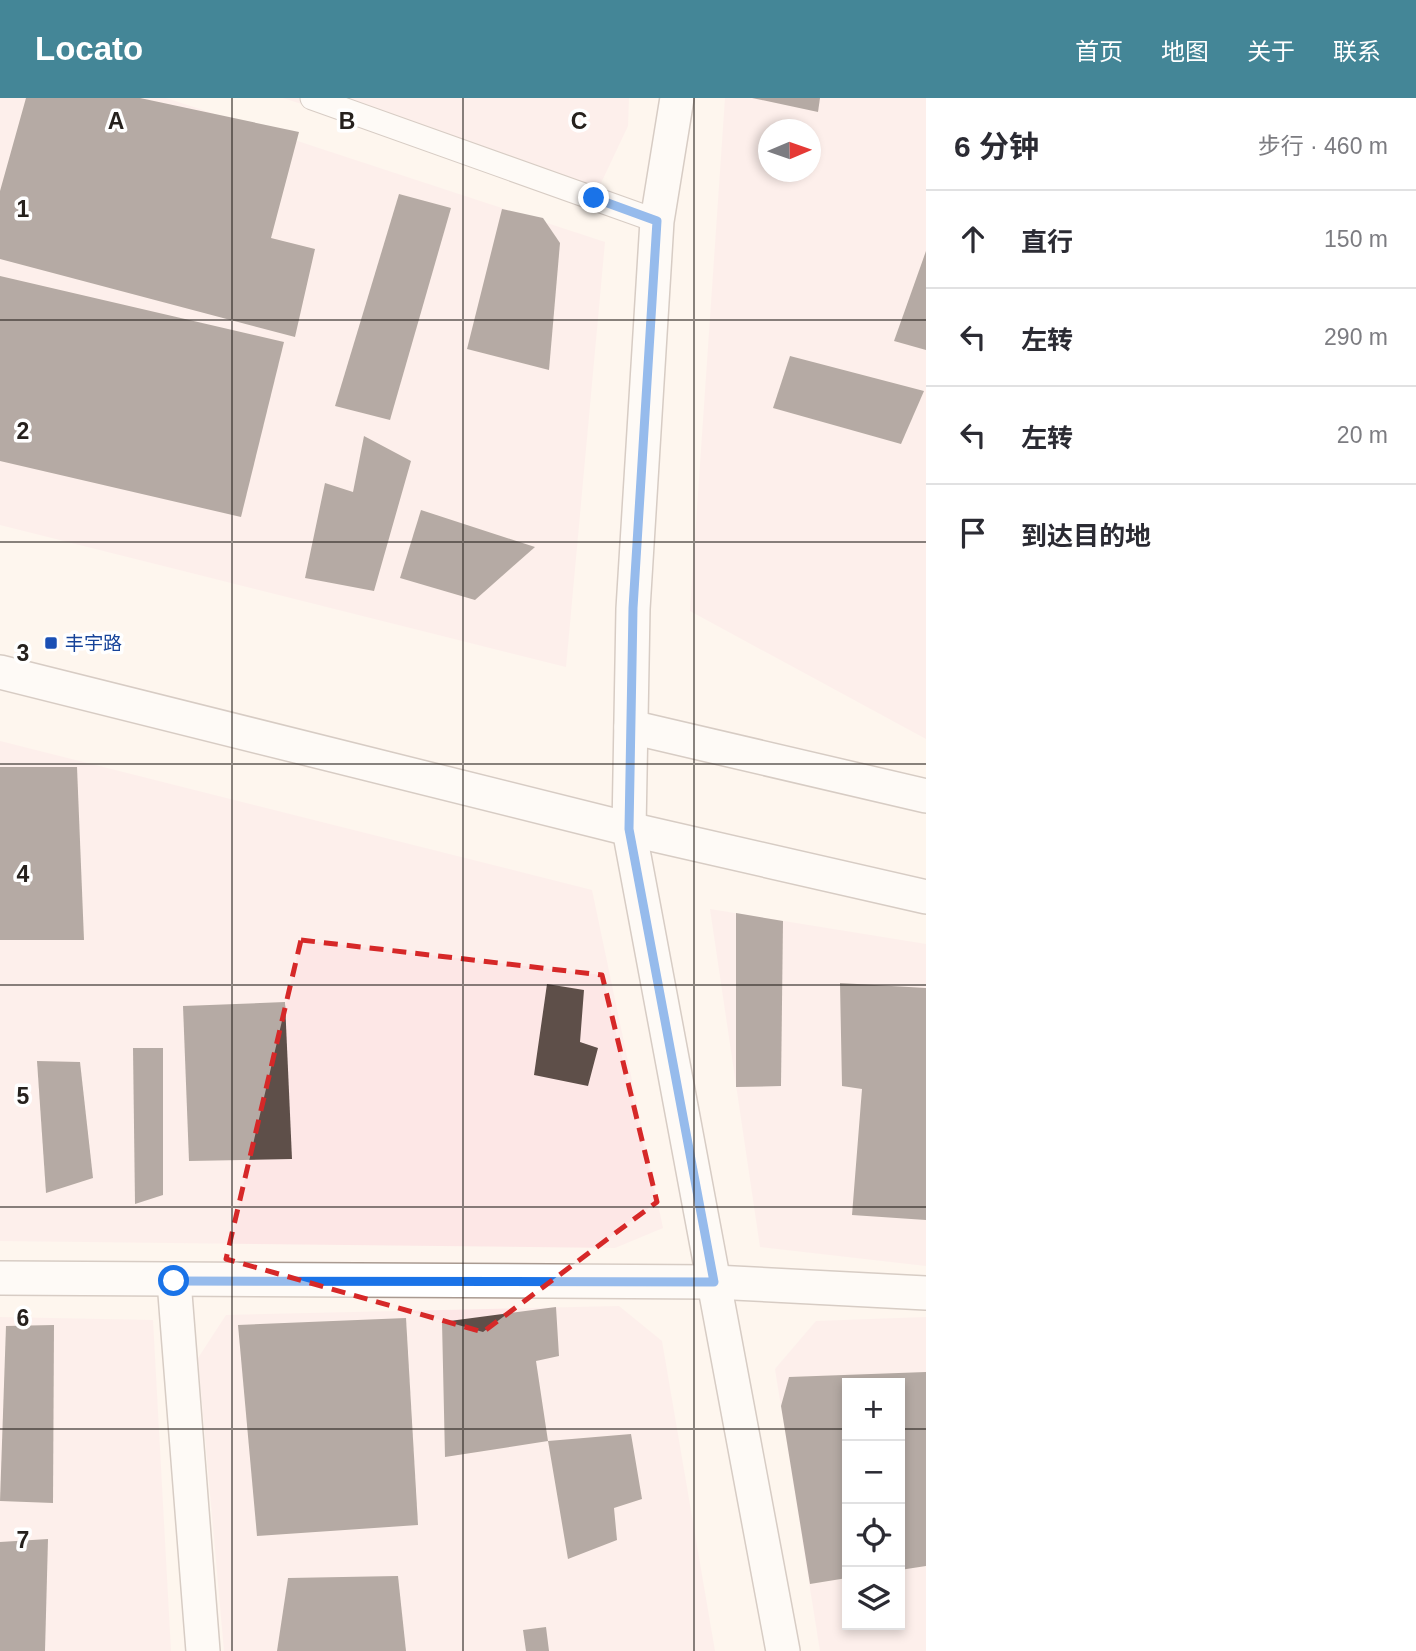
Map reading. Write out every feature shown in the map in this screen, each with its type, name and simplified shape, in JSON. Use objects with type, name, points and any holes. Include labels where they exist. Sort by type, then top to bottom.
[{"type":"street","points":[[312,98],[657,221]]},
{"type":"street","points":[[677,98],[657,221],[633,608],[629,829],[783,1651]]},
{"type":"street","points":[[0,672],[629,829],[926,897]]},
{"type":"street","points":[[631,727],[926,796]]},
{"type":"street","points":[[0,1278],[714,1282],[926,1293]]},
{"type":"street","points":[[174,1281],[203,1651]]},
{"type":"highlighted area","points":[[301,940],[602,975],[657,1202],[483,1332],[226,1259]]},
{"type":"shaded area","points":[[0,98],[166,98],[605,242],[566,667],[0,525]]},
{"type":"shaded area","points":[[283,98],[629,98],[628,126],[594,198]]},
{"type":"shaded area","points":[[725,98],[926,98],[926,739],[690,611]]},
{"type":"shaded area","points":[[0,741],[592,890],[663,1228],[615,1248],[0,1241]]},
{"type":"shaded area","points":[[710,909],[926,944],[926,1266],[760,1247]]},
{"type":"shaded area","points":[[619,1306],[662,1341],[715,1651],[224,1651],[198,1358],[226,1315]]},
{"type":"shaded area","points":[[0,1317],[153,1320],[171,1651],[0,1651]]},
{"type":"shaded area","points":[[926,1317],[926,1651],[820,1651],[775,1369],[816,1321]]},
{"type":"building","points":[[26,98],[140,98],[299,132],[271,238],[315,249],[295,337],[0,259],[0,191]]},
{"type":"building","points":[[752,98],[820,98],[818,112]]},
{"type":"building","points":[[399,194],[451,208],[390,420],[335,406]]},
{"type":"building","points":[[502,209],[543,218],[560,243],[549,370],[467,349]]},
{"type":"building","points":[[926,251],[926,350],[894,341]]},
{"type":"building","points":[[0,276],[284,342],[241,517],[0,461]]},
{"type":"building","points":[[790,356],[924,391],[901,444],[773,408]]},
{"type":"building","points":[[364,436],[411,461],[374,591],[305,578],[325,483],[353,492]]},
{"type":"building","points":[[421,510],[535,547],[475,600],[400,578]]},
{"type":"building","points":[[0,767],[77,767],[84,940],[0,940]]},
{"type":"building","points":[[736,913],[783,921],[781,1086],[736,1087]]},
{"type":"building","points":[[840,983],[926,988],[926,1220],[852,1215],[862,1089],[842,1086]]},
{"type":"building","points":[[547,984],[584,990],[580,1042],[598,1048],[588,1086],[534,1075]]},
{"type":"building","points":[[285,1002],[292,1159],[189,1161],[183,1006]]},
{"type":"building","points":[[133,1048],[163,1048],[163,1195],[135,1204]]},
{"type":"building","points":[[37,1061],[80,1062],[93,1178],[46,1193]]},
{"type":"building","points":[[556,1307],[559,1356],[536,1361],[548,1441],[445,1457],[442,1322]]},
{"type":"building","points":[[406,1318],[418,1525],[257,1536],[238,1325]]},
{"type":"building","points":[[54,1325],[53,1503],[0,1501],[6,1326]]},
{"type":"building","points":[[926,1372],[926,1566],[905,1569],[905,1378],[842,1378],[842,1579],[810,1584],[781,1406],[789,1377]]},
{"type":"building","points":[[631,1434],[642,1499],[614,1508],[617,1540],[568,1559],[548,1441]]},
{"type":"building","points":[[48,1539],[45,1651],[0,1651],[0,1542]]},
{"type":"building","points":[[398,1576],[406,1651],[277,1651],[288,1578]]},
{"type":"building","points":[[546,1627],[549,1651],[526,1651],[523,1630]]},
{"type":"place","name":"丰宇路","points":[[51,643]]},
{"type":"route","points":[[174,1281],[714,1282],[629,829],[633,608],[657,221],[594,198]]}]
